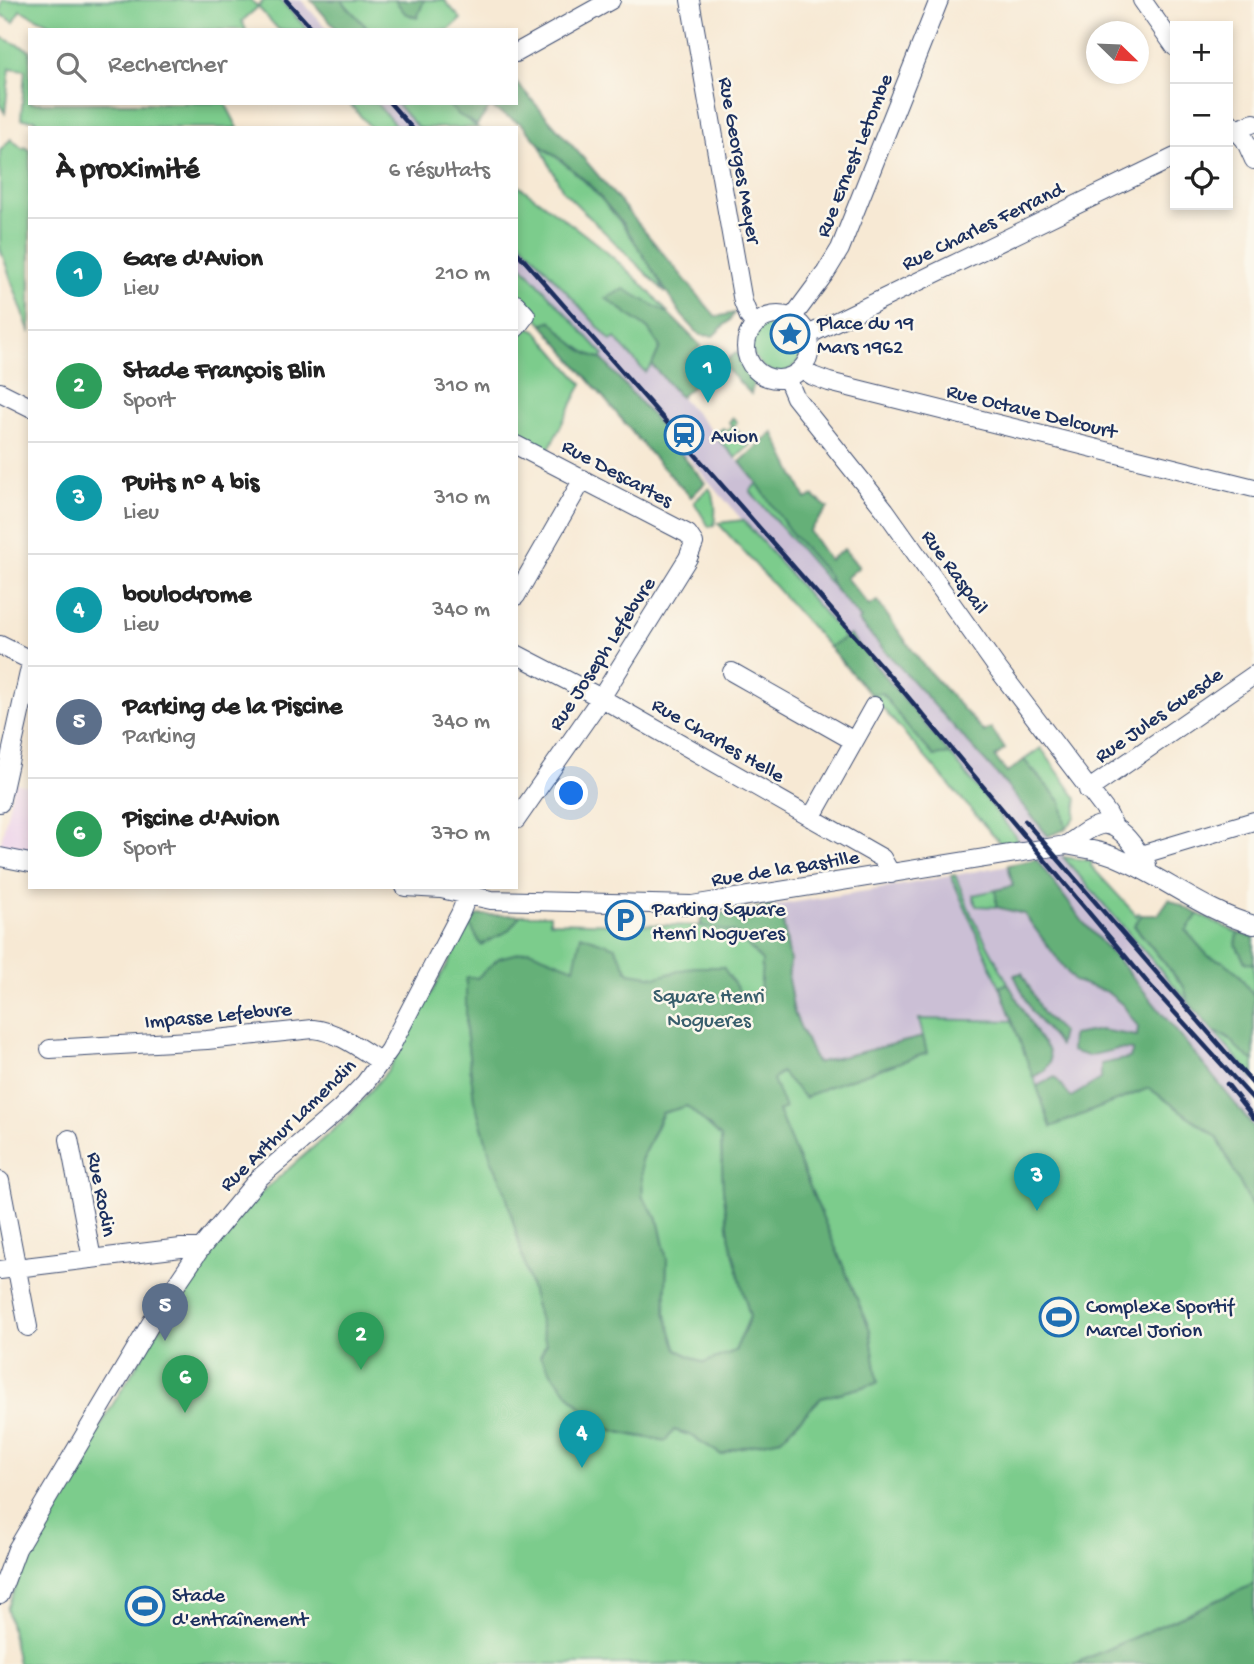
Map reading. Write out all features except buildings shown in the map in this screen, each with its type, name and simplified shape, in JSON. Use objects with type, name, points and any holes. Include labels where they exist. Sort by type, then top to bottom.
[{"type":"street","points":[[518,51],[611,0]]},
{"type":"street","name":"Rue Georges Meyer","points":[[690,0],[743,302],[749,317],[757,323]]},
{"type":"street","name":"Rue Ernest Letombe","points":[[792,318],[840,249],[939,0]]},
{"type":"street","points":[[1142,0],[1170,40]]},
{"type":"street","points":[[1233,127],[1254,123]]},
{"type":"street","points":[[1233,130],[1245,140],[1254,160]]},
{"type":"street","name":"Rue Charles Ferrand","points":[[808,335],[1170,159]]},
{"type":"street","points":[[774,315],[792,318],[799,322],[808,335],[810,353],[794,374],[769,378],[760,374],[748,359],[747,341],[750,332],[757,323],[774,315]]},
{"type":"street","name":"Rue Octave Delcourt","points":[[794,374],[813,376],[1254,488]]},
{"type":"street","name":"Rue Raspail","points":[[794,374],[796,397],[885,510],[1108,814],[1115,828]]},
{"type":"street","points":[[0,392],[28,406]]},
{"type":"street","name":"Rue Descartes","points":[[518,446],[688,534],[694,543]]},
{"type":"street","points":[[518,592],[583,478]]},
{"type":"street","name":"Rue Joseph Lefebvre","points":[[518,817],[601,698],[688,558],[694,543]]},
{"type":"street","points":[[0,645],[28,659]]},
{"type":"street","name":"Rue Charles Helle","points":[[518,655],[601,698],[882,858],[891,874]]},
{"type":"street","points":[[732,672],[854,741]]},
{"type":"street","name":"Rue Jules Guesde","points":[[1088,790],[1254,675]]},
{"type":"street","points":[[0,803],[28,677]]},
{"type":"street","points":[[811,818],[874,706]]},
{"type":"street","points":[[1088,790],[1088,831],[1099,852],[1113,842],[1115,828]]},
{"type":"street","points":[[1134,860],[1254,821]]},
{"type":"street","name":"Rue de la Bastille","points":[[1066,845],[1099,825],[1115,828]]},
{"type":"street","points":[[1115,828],[1134,860],[1154,877],[1254,925]]},
{"type":"street","name":"Rue de la Bastille","points":[[441,889],[468,890],[491,900],[692,905],[1066,845],[1134,860]]},
{"type":"street","points":[[0,857],[28,863]]},
{"type":"street","name":"Rue Arthur Lamendin","points":[[0,1595],[3,1567],[17,1549],[157,1313],[201,1248],[259,1178],[341,1108],[381,1062],[468,890]]},
{"type":"street","name":"Impasse Lefebvre","points":[[50,1049],[207,1040],[313,1029],[338,1035],[381,1062]]},
{"type":"street","name":"Rue Rodin","points":[[69,1139],[92,1259]]},
{"type":"street","points":[[0,1181],[8,1269],[28,1327]]},
{"type":"street","points":[[8,1269],[181,1248],[201,1248]]},
{"type":"shaded area","points":[[280,0],[301,0],[326,28],[306,28]]},
{"type":"shaded area","points":[[378,105],[398,105],[416,126],[396,126]]},
{"type":"shaded area","points":[[518,238],[611,340],[614,338],[645,372],[652,365],[746,469],[757,483],[750,491],[861,619],[859,622],[1002,780],[1119,923],[1254,1078],[1254,1127],[850,636],[844,638],[687,456],[684,457],[601,358],[604,354],[518,261]]},
{"type":"shaded area","points":[[14,783],[28,786],[28,853],[0,846]]},
{"type":"shaded area","points":[[1008,865],[1013,886],[975,906],[996,907],[1024,914],[1074,981],[1107,992],[1123,1005],[1138,1027],[1138,1036],[1130,1058],[1101,1064],[1101,1079],[1071,1097],[1055,1077],[1037,1086],[1014,1021],[919,1019],[927,1053],[827,1087],[794,1013],[788,979],[790,961],[782,917],[773,918],[771,906]]},
{"type":"green space","points":[[2,0],[251,0],[258,7],[242,21],[245,28],[58,28],[20,10],[14,22],[0,14]]},
{"type":"green space","points":[[264,0],[280,0],[306,28],[277,28],[258,7]]},
{"type":"green space","points":[[311,0],[341,0],[367,28],[335,28]]},
{"type":"green space","points":[[341,0],[395,0],[405,13],[417,18],[424,0],[444,0],[461,19],[451,28],[367,28]]},
{"type":"green space","points":[[395,0],[424,0],[417,18],[405,13]]},
{"type":"green space","points":[[0,37],[28,49],[28,105],[226,105],[237,126],[47,126],[36,123],[36,120],[21,119],[25,70],[10,68],[5,113],[0,105]]},
{"type":"green space","points":[[518,84],[716,317],[734,313],[730,320],[713,336],[700,335],[682,316],[624,225],[588,183],[540,145],[522,124],[490,107],[477,125],[448,105],[518,105]]},
{"type":"green space","points":[[351,105],[378,105],[396,126],[369,126]]},
{"type":"green space","points":[[398,105],[449,105],[475,126],[416,126]]},
{"type":"green space","points":[[11,139],[23,149],[25,147],[28,149],[28,327],[0,248],[0,151]]},
{"type":"green space","points":[[540,146],[579,176],[612,211],[641,251],[666,293],[563,191]]},
{"type":"green space","points":[[518,185],[616,260],[669,314],[647,303],[607,299],[648,329],[660,347],[652,365],[645,372],[615,338],[611,341],[518,238]]},
{"type":"green space","points":[[518,261],[604,355],[601,358],[580,349],[551,321],[543,325],[518,296]]},
{"type":"green space","points":[[624,289],[669,314],[701,346],[685,362],[700,380],[680,397],[652,365],[660,347],[648,329],[606,298]]},
{"type":"green space","points":[[551,321],[580,349],[601,358],[674,441],[672,443],[705,483],[691,497],[654,458],[543,325]]},
{"type":"green space","points":[[773,321],[781,321],[794,327],[786,334],[788,337],[799,333],[802,353],[789,370],[777,372],[766,369],[752,350],[752,339],[758,329]]},
{"type":"green space","points":[[526,326],[536,330],[582,384],[548,451],[518,436],[518,338]]},
{"type":"green space","points":[[737,352],[741,365],[755,379],[751,394],[722,364]]},
{"type":"green space","points":[[733,418],[737,422],[733,426],[750,445],[736,458],[714,435],[723,428],[726,431],[732,427],[729,422]]},
{"type":"green space","points":[[773,432],[806,499],[813,496],[828,508],[809,531],[829,560],[844,549],[859,567],[846,578],[869,606],[877,601],[923,665],[984,732],[991,728],[1005,749],[995,757],[1007,773],[1024,760],[1061,802],[1066,829],[1048,836],[1002,780],[858,621],[861,619],[834,588],[828,575],[789,530],[740,462]]},
{"type":"green space","points":[[757,483],[789,530],[828,575],[834,588],[750,491]]},
{"type":"green space","points":[[709,488],[715,510],[714,525],[709,527],[694,502]]},
{"type":"green space","points":[[743,520],[844,638],[829,647],[718,523]]},
{"type":"green space","points":[[850,635],[950,754],[934,756],[882,693],[870,694],[829,647]]},
{"type":"green space","points":[[882,692],[906,725],[934,756],[950,754],[1019,841],[1000,843],[870,694]]},
{"type":"green space","points":[[1041,748],[1077,799],[1075,817],[1066,829],[1061,802],[1024,760]]},
{"type":"green space","points":[[1063,857],[1092,861],[1091,866],[1137,916],[1138,913],[1142,915],[1134,926],[1184,987],[1189,1003]]},
{"type":"green space","points":[[1036,859],[1084,923],[1126,969],[1254,1127],[1254,1211],[1217,1137],[1149,1088],[1051,1127],[1037,1086],[1055,1077],[1071,1097],[1101,1079],[1101,1064],[1130,1058],[1133,1050],[1118,1049],[1088,1056],[1071,1051],[1072,1035],[1100,1030],[1137,1036],[1138,1027],[1123,1005],[1107,992],[1074,981],[1024,914],[996,907],[996,890],[1013,886],[1008,865]]},
{"type":"green space","points":[[955,875],[972,916],[1008,983],[1000,987],[951,876]]},
{"type":"green space","points":[[996,890],[996,907],[976,906],[973,895]]},
{"type":"green space","points":[[1169,899],[1198,914],[1186,931],[1208,956],[1224,962],[1238,973],[1254,997],[1254,1061],[1240,1051],[1227,1036],[1214,1032],[1189,1003],[1184,987],[1134,925],[1142,915],[1158,915]]},
{"type":"green space","name":"Complexe Sportif Marcel Jorion","points":[[771,906],[773,918],[782,917],[790,961],[788,979],[794,1013],[827,1087],[927,1053],[919,1019],[1014,1021],[1051,1127],[1149,1088],[1217,1137],[1254,1211],[1254,1584],[1074,1664],[18,1664],[7,1608],[33,1542],[113,1404],[175,1303],[246,1206],[349,1116],[389,1069],[473,918],[478,915],[550,915],[550,922],[700,926],[701,917]],"holes":[[[466,1030],[778,1111],[870,1330],[878,1383],[821,1398],[781,1439],[733,1449],[722,1455],[692,1436],[673,1430],[666,1441],[628,1435],[607,1428],[580,1406],[540,1356],[546,1344],[504,1187],[492,1161],[474,1099]]]},
{"type":"green space","name":"Square Henri Nogueres","points":[[771,906],[773,918],[782,917],[790,961],[788,979],[794,1013],[816,1063],[923,1037],[927,1053],[827,1087],[805,1098],[781,1072],[773,1080],[785,1108],[778,1111],[870,1330],[878,1383],[821,1398],[781,1439],[733,1449],[722,1455],[692,1436],[674,1430],[666,1441],[607,1428],[580,1406],[540,1356],[546,1344],[504,1187],[492,1161],[474,1099],[466,1029],[466,977],[477,978],[499,958],[529,950],[574,968],[581,935],[615,947],[629,973],[657,977],[693,967],[723,967],[746,1001],[760,995],[762,961],[736,933],[701,926],[701,917]],"holes":[[[687,1106],[721,1137],[723,1189],[730,1240],[750,1317],[735,1351],[704,1363],[677,1350],[665,1312],[667,1260],[658,1219],[643,1198],[641,1160],[662,1113]]]},
{"type":"green space","points":[[1198,914],[1238,933],[1236,945],[1245,962],[1254,964],[1254,997],[1238,973],[1224,962],[1208,956],[1186,931]]},
{"type":"green space","points":[[478,915],[521,915],[508,931],[481,945],[469,923]]},
{"type":"green space","points":[[1238,933],[1254,937],[1254,964],[1245,962],[1236,945]]},
{"type":"green space","points":[[1022,973],[1043,1014],[1062,1032],[1059,1045],[1032,1012],[1014,975]]},
{"type":"green space","points":[[1008,983],[1038,1037],[1049,1051],[1050,1062],[1044,1071],[1033,1077],[1000,987]]},
{"type":"green space","points":[[1214,1032],[1230,1041],[1254,1061],[1254,1078]]},
{"type":"green space","points":[[687,1106],[721,1137],[723,1189],[730,1240],[750,1317],[735,1351],[704,1363],[677,1350],[665,1312],[667,1260],[658,1219],[643,1199],[641,1160],[663,1113]]},
{"type":"green space","points":[[1254,1584],[1254,1664],[1074,1664]]},
{"type":"railway","points":[[286,0],[311,28]]},
{"type":"railway","points":[[392,105],[410,126]]},
{"type":"railway","points":[[518,253],[903,691],[1147,982],[1254,1100]]},
{"type":"railway","points":[[1025,821],[1254,1085]]},
{"type":"railway","points":[[1227,1084],[1254,1118]]},
{"type":"place","name":"Place du 19 Mars 1962","points":[[790,334]]},
{"type":"place","name":"Gare d'Avion","points":[[708,403]]},
{"type":"place","name":"Avion","points":[[684,435]]},
{"type":"place","name":"Parking Square Henri Nogueres","points":[[625,920]]},
{"type":"place","name":"Puits n° 4 bis","points":[[1037,1211]]},
{"type":"place","name":"Complexe Sportif Marcel Jorion","points":[[1059,1317]]},
{"type":"place","name":"Parking de la Piscine","points":[[165,1341]]},
{"type":"place","name":"Stade François Blin","points":[[361,1370]]},
{"type":"place","name":"Piscine d'Avion","points":[[185,1413]]},
{"type":"place","name":"boulodrome","points":[[582,1468]]},
{"type":"place","name":"Stade d'entraînement","points":[[145,1606]]}]
